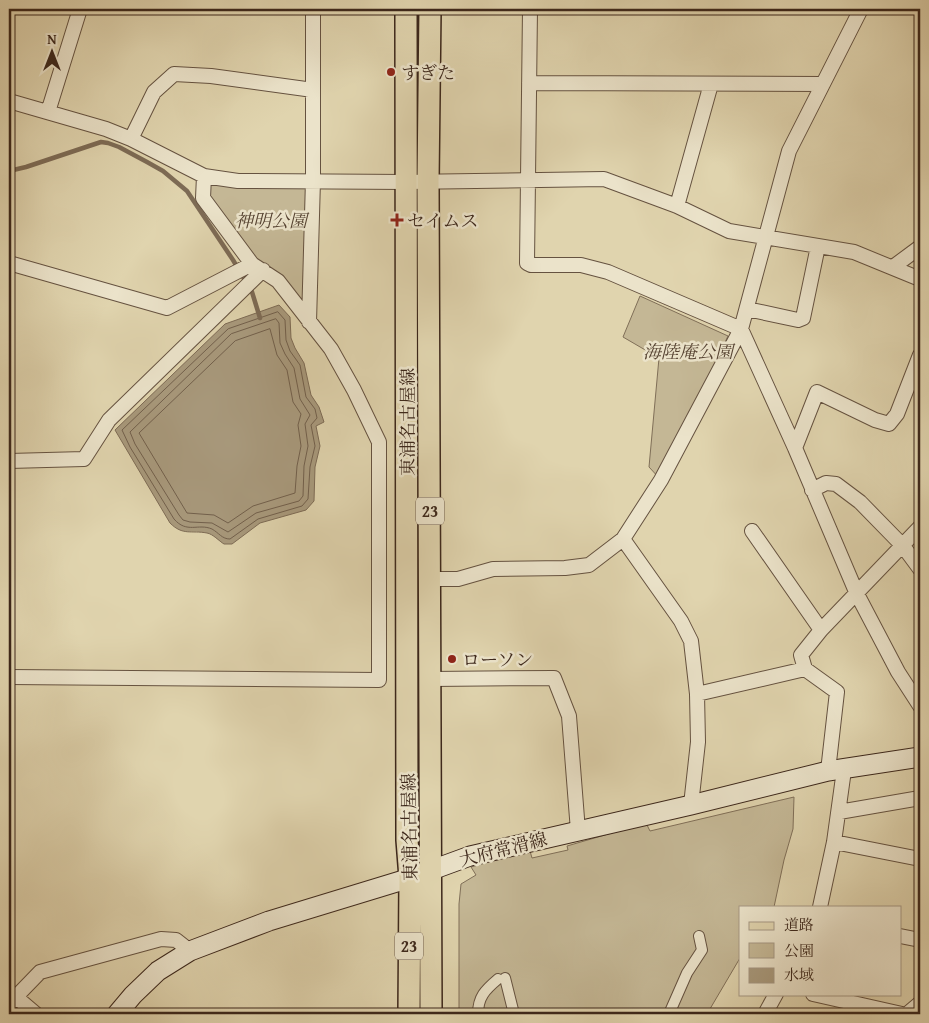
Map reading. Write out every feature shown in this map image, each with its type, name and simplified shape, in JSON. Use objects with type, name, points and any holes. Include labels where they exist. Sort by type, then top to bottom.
[{"type":"main road","name":"東浦名古屋線","points":[[406,9],[409,1014]]},
{"type":"main road","name":"東浦名古屋線","points":[[430,9],[428,181],[431,580],[431,1014]]},
{"type":"main road","name":"大府常滑線","points":[[117,1014],[132,995],[158,971],[190,951],[269,921],[410,878],[470,856],[836,770],[920,757]]},
{"type":"street","points":[[48,112],[80,9]]},
{"type":"street","points":[[309,322],[313,180],[313,9]]},
{"type":"street","points":[[530,9],[527,263],[532,265],[581,265],[608,272],[741,329],[795,448],[857,594],[898,672],[920,706]]},
{"type":"street","points":[[431,580],[458,579],[493,569],[565,568],[589,565],[622,539],[661,480],[741,329],[789,151],[861,9]]},
{"type":"street","points":[[131,139],[154,92],[174,74],[211,76],[313,90]]},
{"type":"street","points":[[529,83],[823,84]]},
{"type":"street","points":[[677,206],[711,84]]},
{"type":"street","points":[[9,101],[106,129],[131,139],[204,176],[238,181],[406,182],[604,179],[677,206],[729,231],[854,252],[920,279]]},
{"type":"street","points":[[9,677],[379,680],[379,442],[354,390],[331,349],[278,281],[257,267],[203,198],[204,176]]},
{"type":"street","points":[[747,309],[798,320],[803,318],[818,246]]},
{"type":"street","points":[[893,267],[920,247]]},
{"type":"street","points":[[9,263],[167,308],[257,267]]},
{"type":"street","points":[[9,460],[84,459],[109,420],[257,267]]},
{"type":"street","points":[[795,448],[817,392],[875,420],[889,424],[897,414],[920,355]]},
{"type":"street","points":[[812,490],[826,483],[836,484],[860,502],[903,546],[920,569]]},
{"type":"street","points":[[820,906],[839,812],[836,770],[837,692],[805,669],[800,654],[920,527]]},
{"type":"street","points":[[752,531],[821,630]]},
{"type":"street","points":[[622,539],[681,620],[691,641],[698,694],[698,742],[691,805]]},
{"type":"street","points":[[698,694],[805,669]]},
{"type":"street","points":[[431,678],[554,678],[569,716],[578,831]]},
{"type":"street","points":[[839,812],[920,798]]},
{"type":"street","points":[[834,842],[920,859]]},
{"type":"street","points":[[669,1014],[687,973],[702,950],[699,936]]},
{"type":"street","points":[[902,936],[920,940]]},
{"type":"street","points":[[36,1014],[11,998],[40,972],[161,939],[176,940],[190,951]]},
{"type":"street","points":[[478,1014],[478,1004],[484,991],[502,978],[514,1014]]},
{"type":"street","points":[[765,1014],[775,996]]},
{"type":"street","points":[[822,996],[902,1014]]},
{"type":"street","points":[[907,1014],[920,1003]]},
{"type":"green space","name":"神明公園","points":[[204,176],[313,180],[309,322],[203,198]]},
{"type":"green space","name":"海陸庵公園","points":[[640,296],[728,336],[661,480],[649,467],[659,358],[623,337]]},
{"type":"green space","points":[[794,797],[793,829],[774,906],[739,906],[739,960],[707,1014],[459,1014],[459,904],[461,884],[476,875],[471,867],[530,851],[532,858],[568,850],[567,846],[646,823],[650,831]]},
{"type":"water","points":[[279,305],[290,317],[291,338],[304,363],[311,395],[319,407],[324,422],[316,426],[320,446],[315,467],[314,501],[306,510],[260,523],[232,544],[224,544],[207,533],[179,530],[170,523],[115,430],[225,324]]},
{"type":"waterway","points":[[9,171],[101,142],[119,147],[163,171],[187,191],[233,260],[252,292],[260,318]]},
{"type":"place","name":"すぎた","points":[[391,72]]},
{"type":"place","name":"セイムス","points":[[397,220]]},
{"type":"place","name":"ローソン","points":[[452,659]]}]
